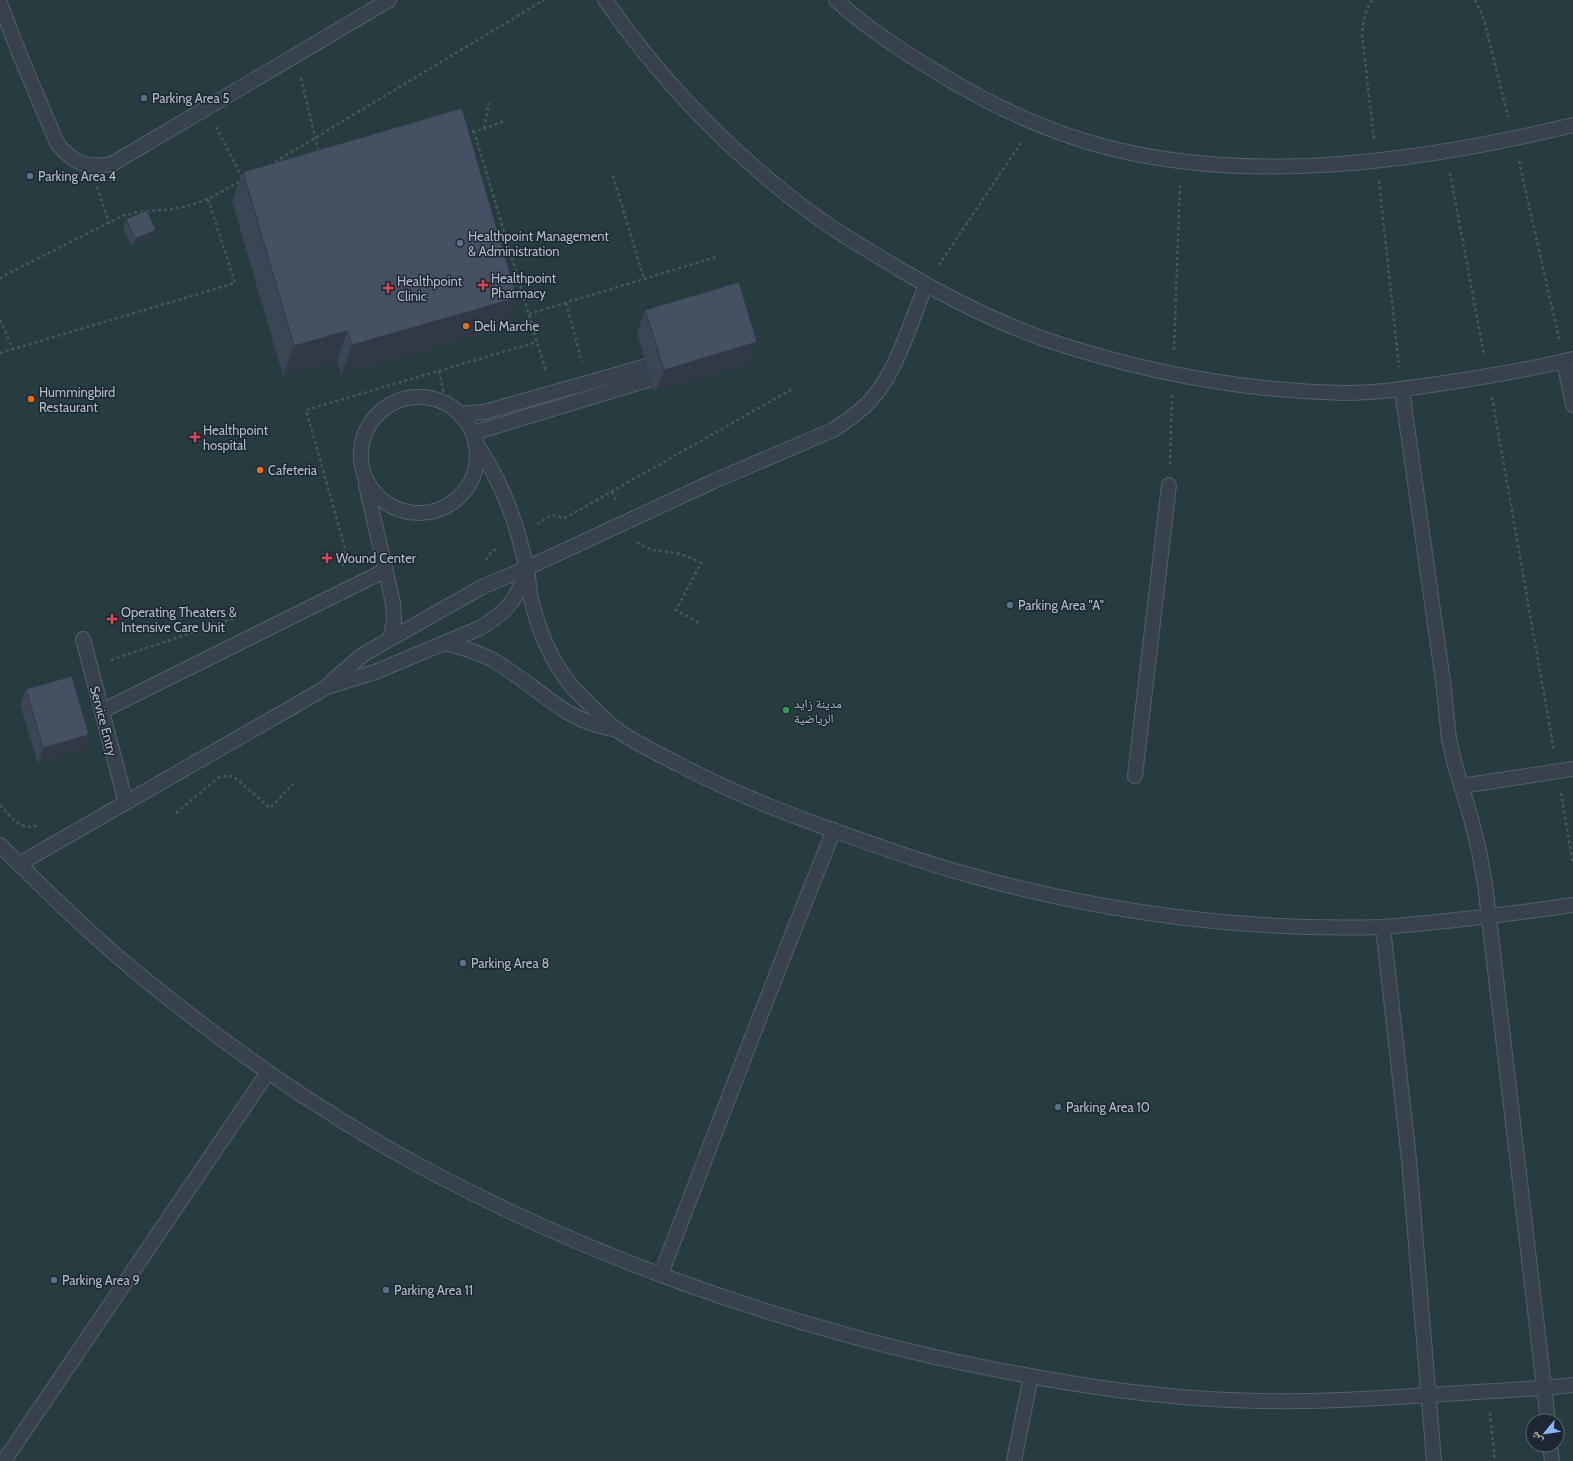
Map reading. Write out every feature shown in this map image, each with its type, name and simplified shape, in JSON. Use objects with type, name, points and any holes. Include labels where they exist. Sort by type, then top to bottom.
[{"type":"lane","points":[[0,3],[19,53],[58,144],[66,154],[77,162],[90,166],[101,166],[112,164],[389,0]]},
{"type":"lane","points":[[605,0],[631,38],[681,97],[736,152],[795,201],[859,245],[926,284],[986,315],[1049,340],[1113,360],[1235,384],[1290,390],[1346,393],[1402,390],[1488,376],[1568,360],[1573,405]]},
{"type":"lane","points":[[836,0],[850,13],[892,44],[960,86],[1009,112],[1034,123],[1089,142],[1180,161],[1247,166],[1314,165],[1377,161],[1514,139],[1573,125]]},
{"type":"lane","points":[[327,687],[364,654],[477,589],[527,568],[714,480],[832,430],[853,416],[875,395],[886,380],[894,365],[926,284]]},
{"type":"lane","points":[[460,414],[484,412],[649,373],[474,438]]},
{"type":"lane","points":[[1402,390],[1443,681],[1449,739],[1471,818],[1485,884],[1547,1413]]},
{"type":"lane","points":[[390,639],[394,621],[394,611],[360,459],[361,441],[368,425],[379,411],[394,401],[411,396],[429,397],[446,403],[460,414],[468,423],[474,438],[490,464],[512,514],[527,568],[531,599],[538,624],[560,670],[575,690],[618,730],[665,758],[745,796],[900,854],[967,875],[1035,892],[1104,906],[1173,916],[1243,923],[1383,927],[1488,917],[1573,905]]},
{"type":"lane","points":[[364,477],[373,492],[386,504],[396,509],[419,514],[436,511],[452,503],[464,491],[473,477],[477,460],[474,438]]},
{"type":"lane","points":[[1135,776],[1169,485]]},
{"type":"lane","points":[[19,864],[327,687],[364,676],[445,644],[480,628],[504,611],[514,600],[521,588],[527,568]]},
{"type":"lane","points":[[102,711],[386,570]]},
{"type":"lane","name":"Service Entry","points":[[82,639],[126,803]]},
{"type":"lane","points":[[445,644],[467,649],[492,660],[569,713],[590,723],[618,730]]},
{"type":"lane","points":[[1461,786],[1573,769]]},
{"type":"lane","points":[[661,1274],[744,1061],[780,962],[834,830]]},
{"type":"lane","points":[[0,845],[47,893],[100,942],[156,988],[268,1072],[377,1141],[439,1176],[544,1227],[602,1252],[721,1296],[843,1334],[954,1361],[1096,1387],[1163,1395],[1229,1400],[1296,1401],[1545,1388],[1573,1384]]},
{"type":"lane","points":[[1383,927],[1409,1160],[1434,1461]]},
{"type":"lane","points":[[4,1461],[268,1072]]},
{"type":"lane","points":[[1014,1461],[1031,1376]]},
{"type":"path","points":[[269,165],[544,0]]},
{"type":"path","points":[[1372,0],[1363,20],[1362,34],[1402,390]]},
{"type":"path","points":[[1476,0],[1484,19],[1568,360]]},
{"type":"path","points":[[296,54],[320,159]]},
{"type":"path","points":[[484,129],[489,103]]},
{"type":"path","points":[[206,107],[243,180]]},
{"type":"path","points":[[464,134],[484,129],[504,121]]},
{"type":"path","points":[[926,284],[1034,123]]},
{"type":"path","points":[[474,132],[547,373]]},
{"type":"path","points":[[1446,151],[1488,376],[1573,864]]},
{"type":"path","points":[[1169,485],[1180,161]]},
{"type":"path","points":[[90,166],[109,223]]},
{"type":"path","points":[[613,176],[644,279]]},
{"type":"path","points":[[0,280],[7,274],[122,216],[137,212],[173,209],[191,205],[249,177]]},
{"type":"path","points":[[0,353],[235,283],[208,198]]},
{"type":"path","points":[[529,314],[716,257]]},
{"type":"path","points":[[566,303],[582,363],[575,365]]},
{"type":"path","points":[[0,320],[13,349]]},
{"type":"path","points":[[342,569],[345,548],[306,410],[537,342]]},
{"type":"path","points":[[439,371],[446,403]]},
{"type":"path","points":[[612,492],[636,541],[643,547],[651,551],[669,552],[687,556],[700,563],[676,610],[699,623]]},
{"type":"path","points":[[90,667],[239,617]]},
{"type":"path","points":[[176,813],[218,778],[223,776],[228,775],[234,777],[270,808],[293,784]]},
{"type":"path","points":[[1487,1391],[1495,1461]]},
{"type":"green space","name":"مدينة زايد الرياضية","points":[[0,0],[1573,0],[1573,1461],[0,1461]]},
{"type":"building","points":[[462,108],[517,298],[352,345],[347,331],[294,346],[243,172]]},
{"type":"building","points":[[147,210],[156,230],[135,239],[126,219]]},
{"type":"building","points":[[739,282],[757,342],[664,370],[645,310]]},
{"type":"building","points":[[72,676],[89,735],[43,748],[26,689]]},
{"type":"place","name":"Parking Area 5","points":[[144,98]]},
{"type":"place","name":"Parking Area 4","points":[[30,176]]},
{"type":"place","name":"Healthpoint Management & Administration","points":[[460,243]]},
{"type":"place","name":"Healthpoint Pharmacy","points":[[483,285]]},
{"type":"place","name":"Healthpoint Clinic","points":[[388,288]]},
{"type":"place","name":"Deli Marche","points":[[466,326]]},
{"type":"place","name":"Hummingbird Restaurant","points":[[31,399]]},
{"type":"place","name":"Healthpoint hospital","points":[[195,437]]},
{"type":"place","name":"Cafeteria","points":[[260,470]]},
{"type":"place","name":"Wound Center","points":[[327,558]]},
{"type":"place","name":"Parking Area \"A\"","points":[[1010,605]]},
{"type":"place","name":"Operating Theaters & Intensive Care Unit","points":[[112,619]]},
{"type":"place","name":"مدينة زايد الرياضية","points":[[786,710]]},
{"type":"place","name":"Parking Area 8","points":[[463,963]]},
{"type":"place","name":"Parking Area 10","points":[[1058,1107]]},
{"type":"place","name":"Parking Area 9","points":[[54,1280]]},
{"type":"place","name":"Parking Area 11","points":[[386,1290]]}]
